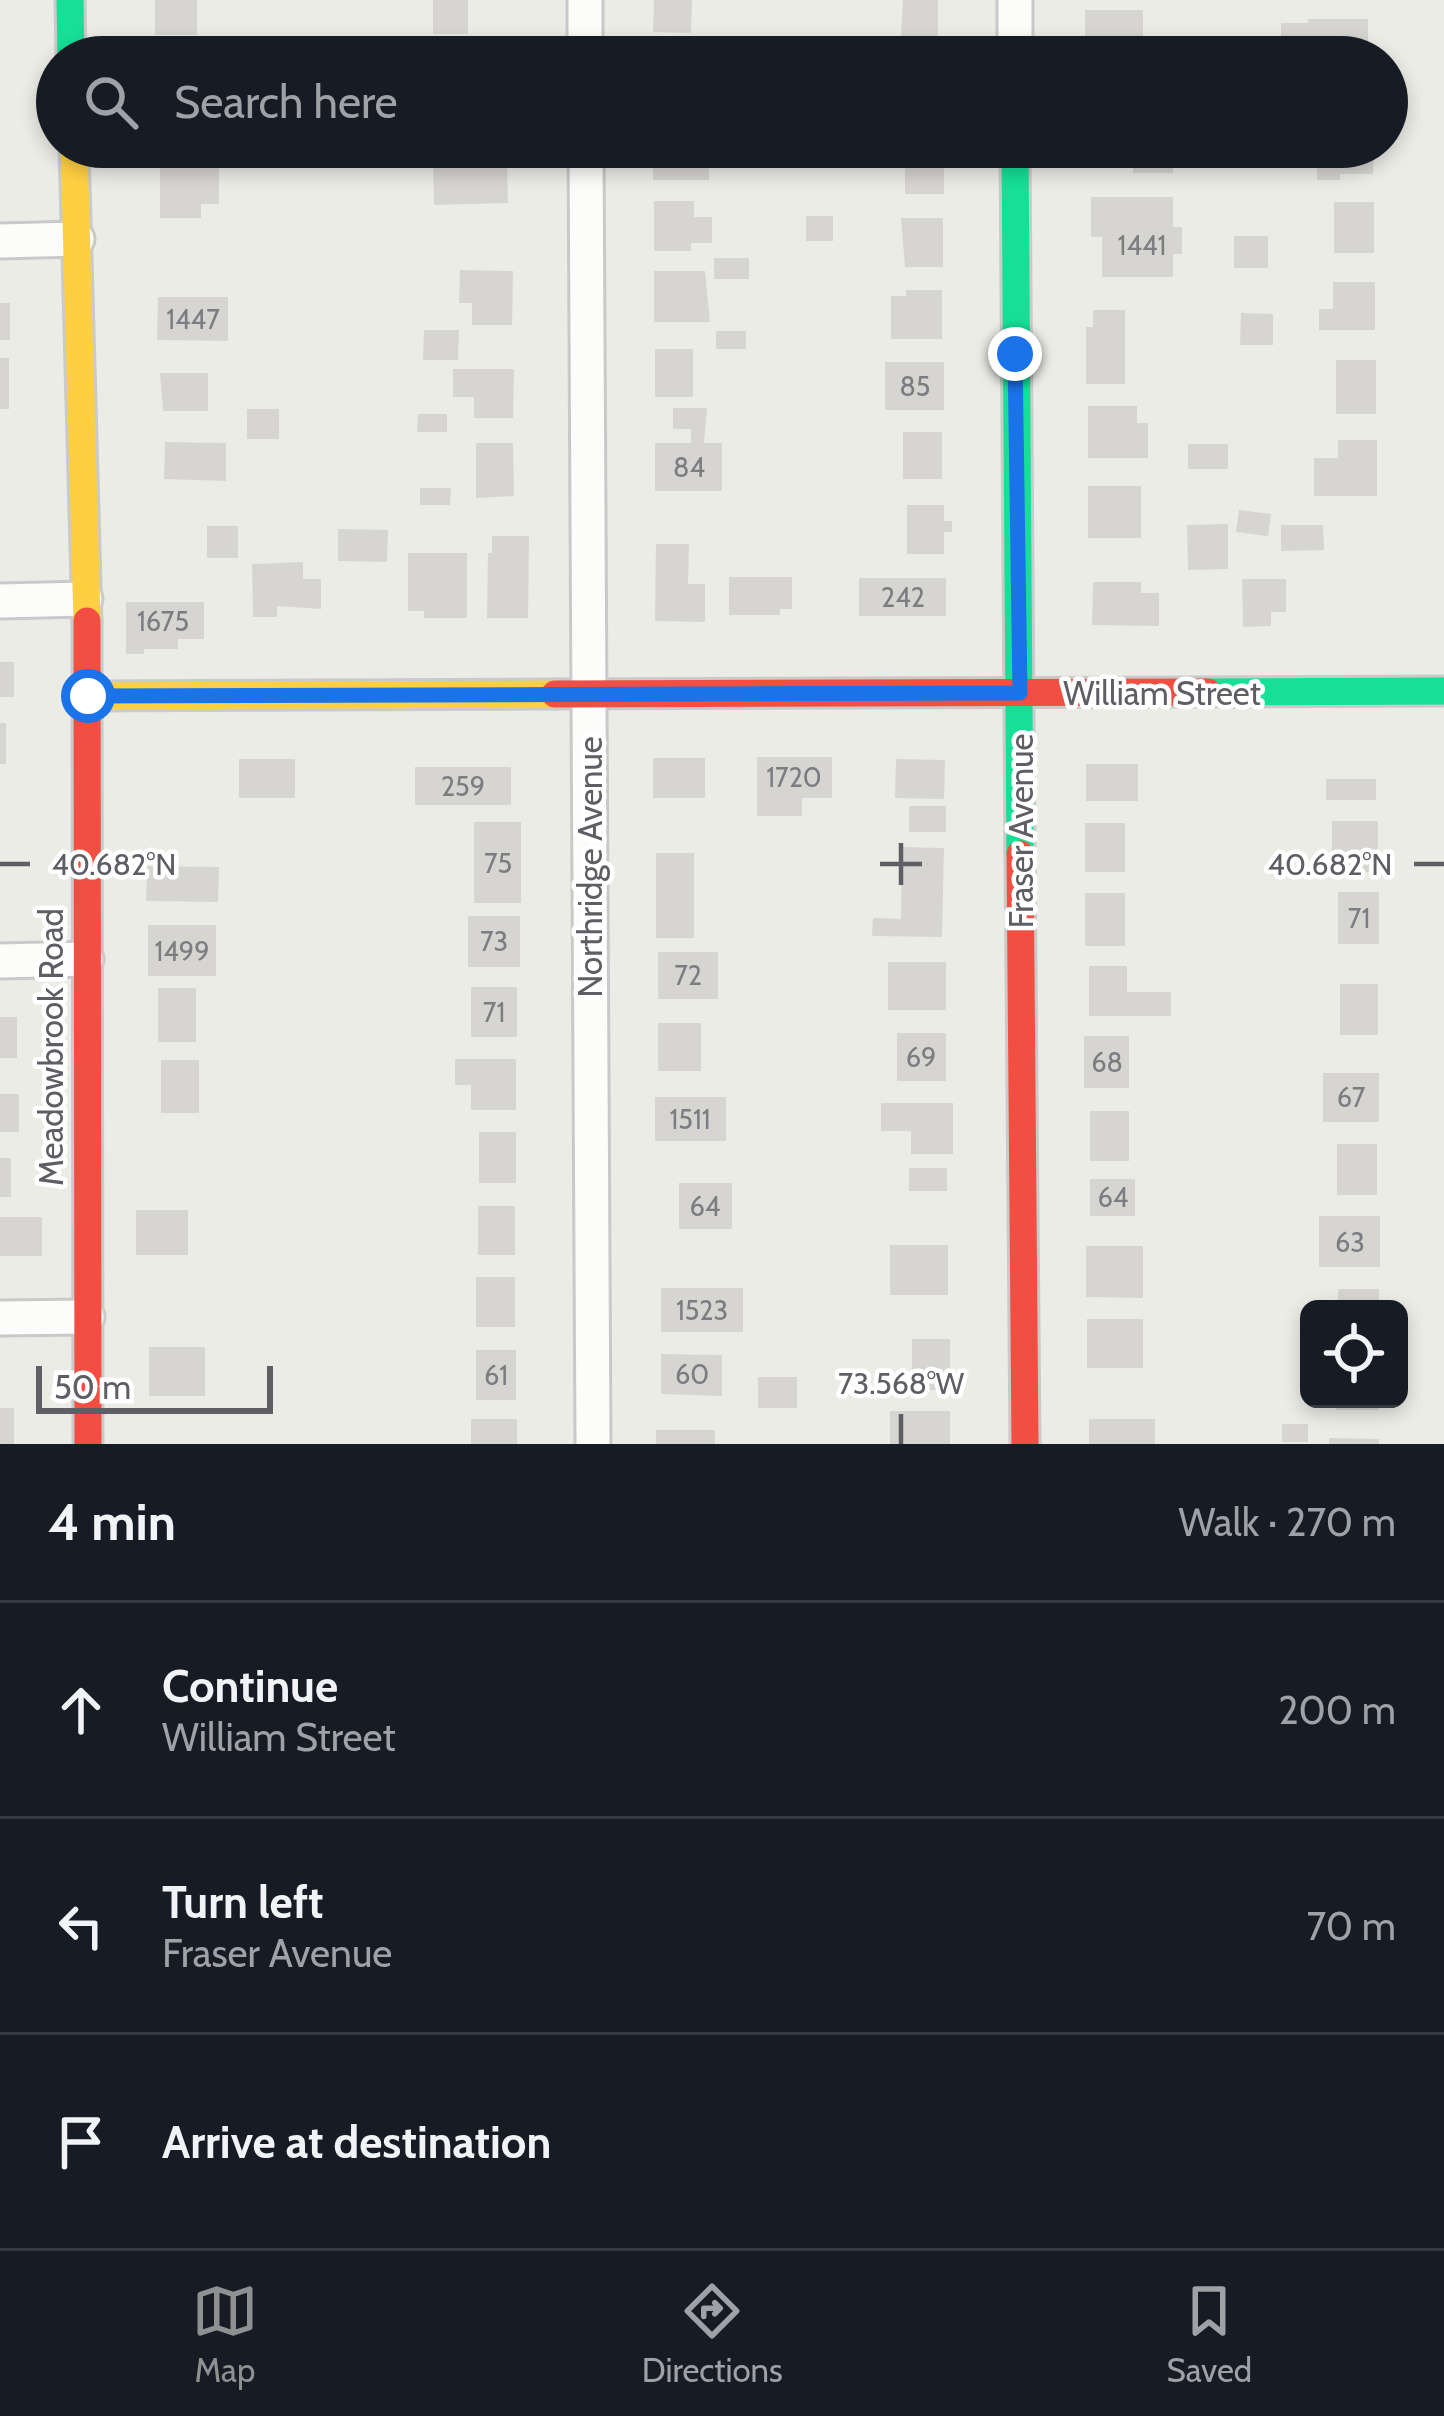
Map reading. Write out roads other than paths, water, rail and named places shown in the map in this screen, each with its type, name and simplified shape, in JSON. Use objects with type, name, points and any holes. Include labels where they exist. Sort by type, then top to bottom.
[{"type":"street","points":[[70,0],[71,36]]},
{"type":"street","points":[[585,0],[586,36]]},
{"type":"street","points":[[1015,0],[1015,36]]},
{"type":"street","name":"Meadowbrook Road","points":[[74,168],[88,696],[88,1444]]},
{"type":"street","name":"Northridge Avenue","points":[[586,168],[592,1444]]},
{"type":"street","name":"Fraser Avenue","points":[[1015,168],[1025,1444]]},
{"type":"street","points":[[0,241],[76,239]]},
{"type":"street","points":[[0,601],[85,598]]},
{"type":"street","name":"William Street","points":[[88,696],[1444,691]]},
{"type":"street","points":[[0,961],[86,959]]},
{"type":"street","points":[[0,1318],[87,1317]]}]
